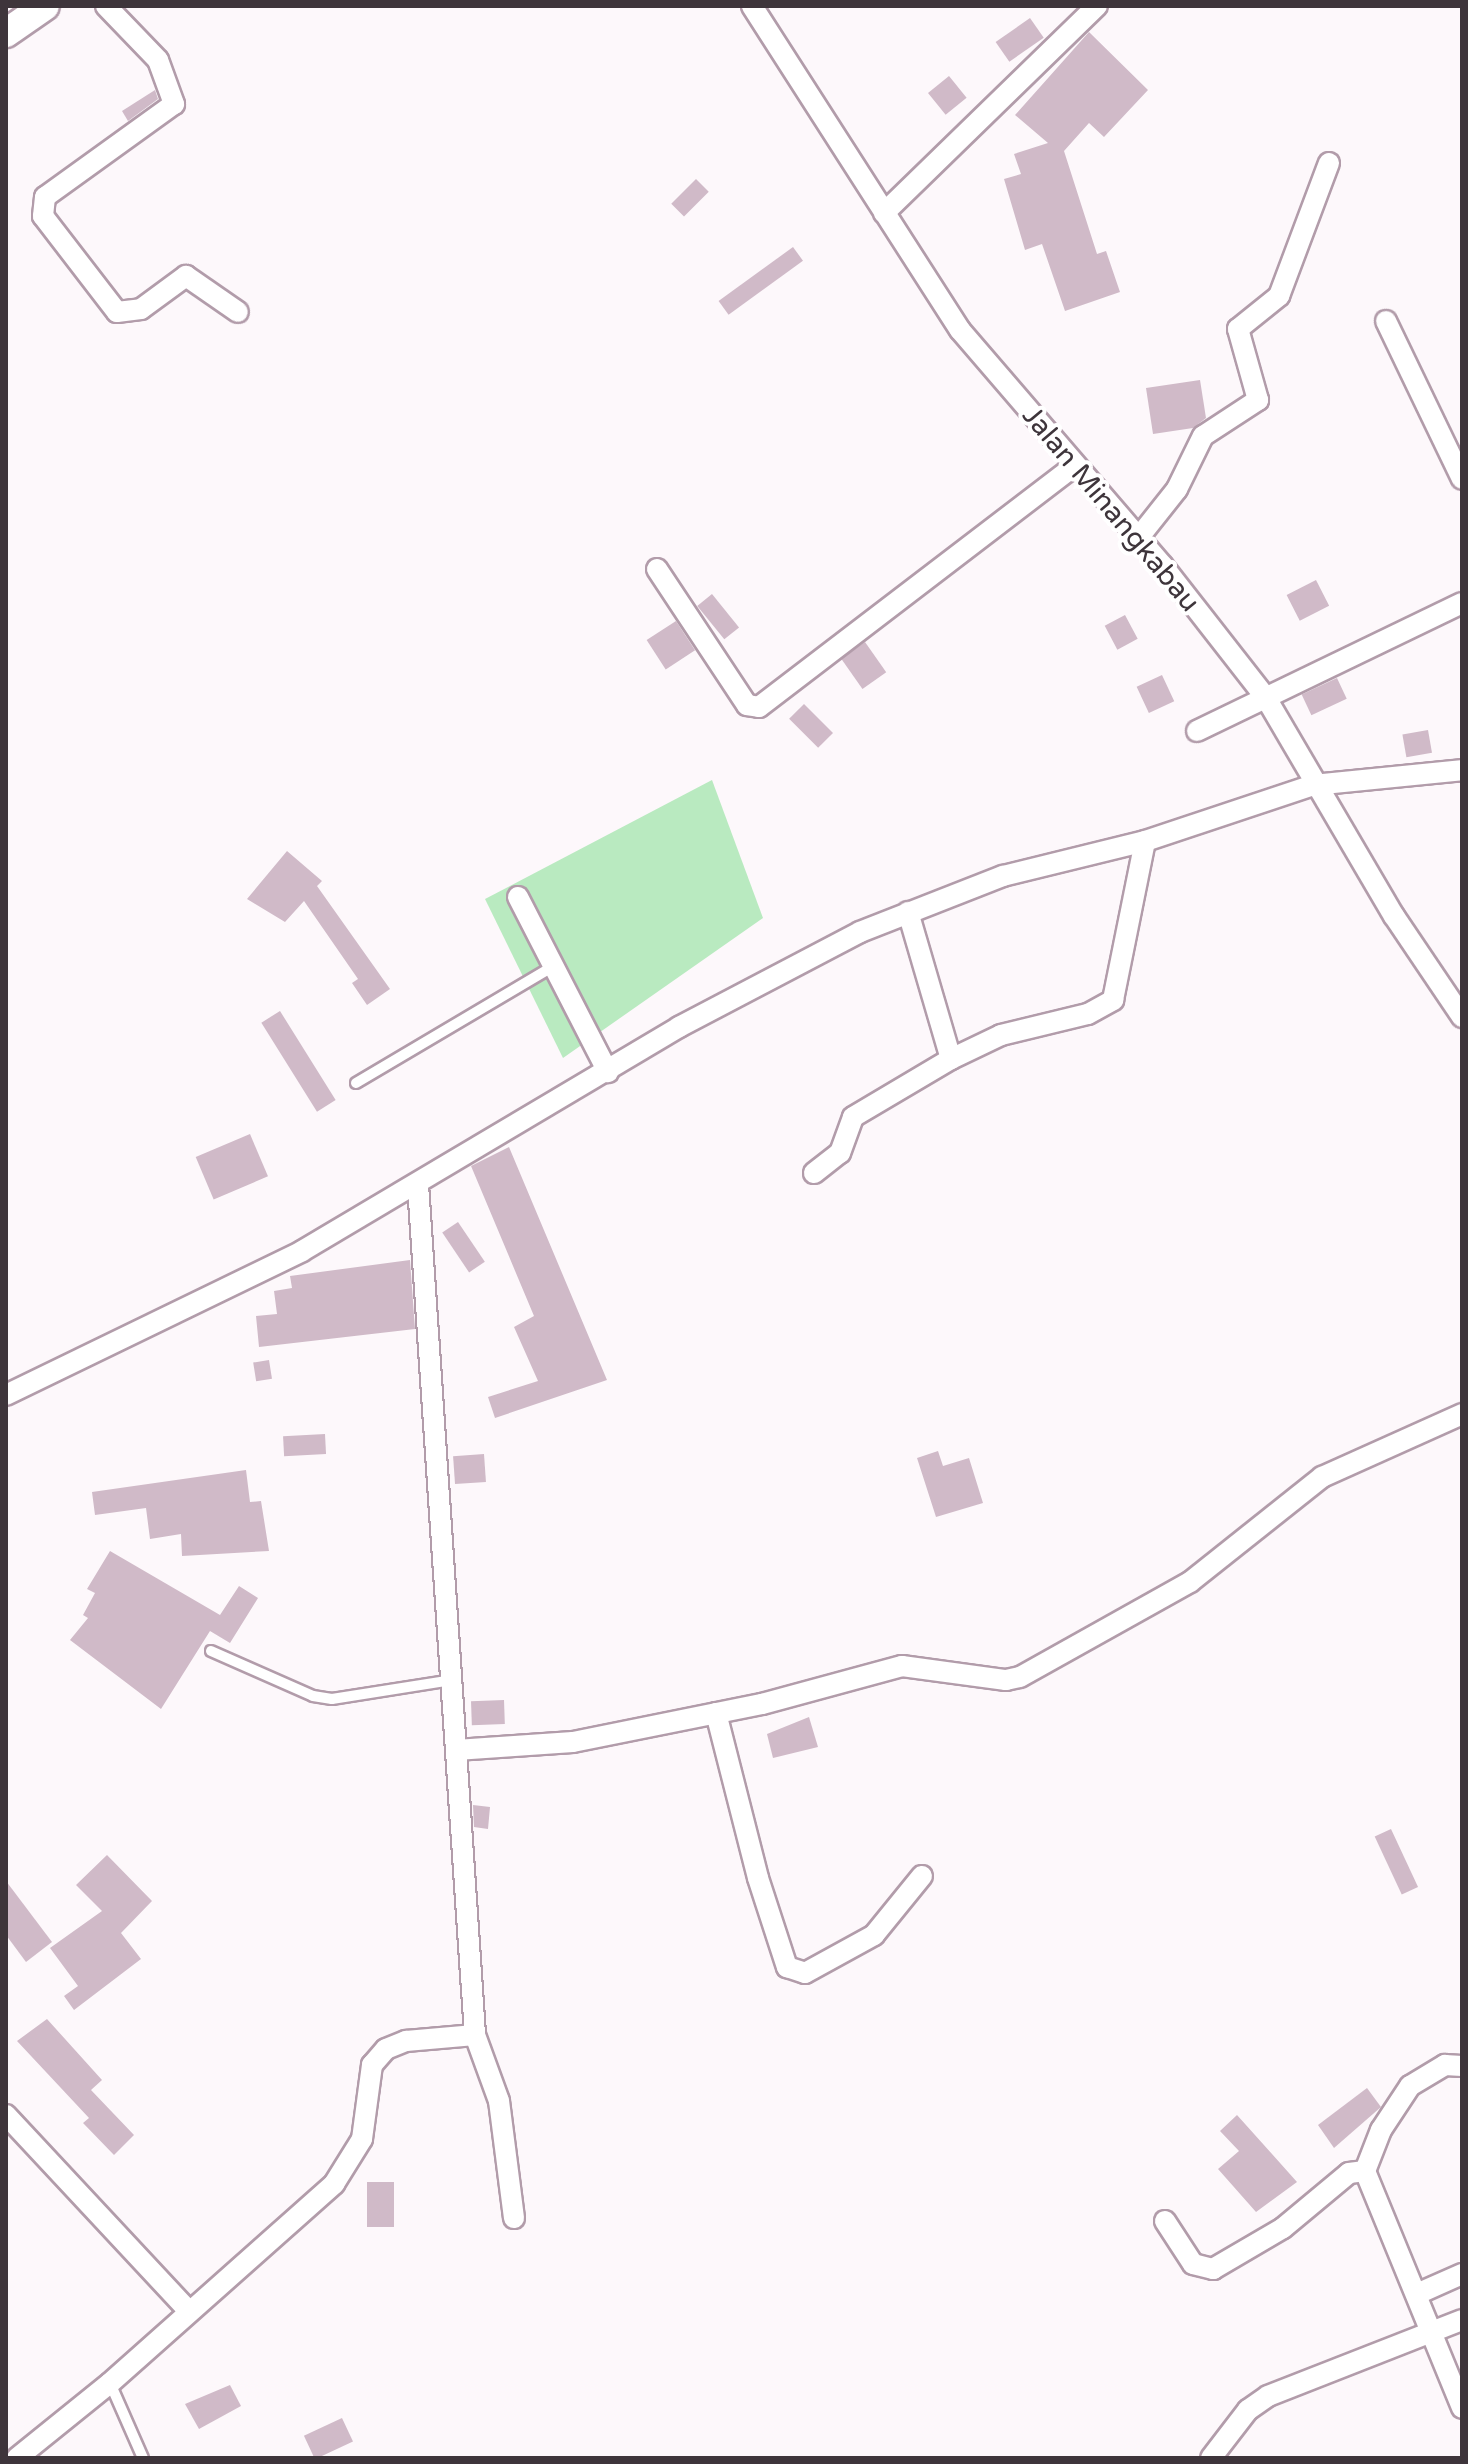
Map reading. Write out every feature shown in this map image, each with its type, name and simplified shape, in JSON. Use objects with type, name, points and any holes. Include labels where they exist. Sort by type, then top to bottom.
[{"type":"street","points":[[6,33],[45,6]]},
{"type":"street","points":[[106,6],[158,60],[174,104],[45,197],[43,216],[117,312],[141,309],[186,276],[238,312]]},
{"type":"street","name":"Jalan Minangkabau","points":[[752,6],[960,330],[1073,467],[1139,537],[1266,698],[1313,785],[1462,1017]]},
{"type":"street","points":[[884,213],[1097,6]]},
{"type":"street","points":[[1139,537],[1177,489],[1203,436],[1258,400],[1238,329],[1279,296],[1329,163]]},
{"type":"street","points":[[1386,321],[1462,479]]},
{"type":"street","points":[[657,569],[747,705],[759,707],[1073,467]]},
{"type":"street","points":[[1197,731],[1462,603]]},
{"type":"street","points":[[7,1390],[276,1264],[418,1185],[781,970],[908,912],[1075,854],[1145,841],[1313,785],[1462,770]]},
{"type":"street","points":[[814,1173],[840,1153],[853,1117],[951,1059],[1001,1035],[1088,1014],[1113,1000],[1145,841]]},
{"type":"street","points":[[518,897],[608,1072]]},
{"type":"street","points":[[908,912],[951,1059]]},
{"type":"street","points":[[418,1185],[475,2035],[499,2101],[514,2218]]},
{"type":"street","points":[[456,1750],[573,1742],[716,1713],[902,1666],[1006,1680],[1020,1677],[1190,1582],[1322,1477],[1462,1414]]},
{"type":"street","points":[[716,1713],[758,1878],[787,1967],[805,1973],[874,1935],[922,1876]]},
{"type":"street","points":[[17,2458],[110,2383],[345,2171],[362,2139],[372,2065],[386,2049],[406,2041],[475,2035]]},
{"type":"street","points":[[1462,2066],[1445,2065],[1410,2086],[1381,2130],[1365,2171],[1462,2408]]},
{"type":"street","points":[[6,2115],[189,2311]]},
{"type":"street","points":[[1165,2221],[1193,2264],[1213,2269],[1283,2228],[1349,2173],[1365,2171]]},
{"type":"street","points":[[1417,2294],[1462,2274]]},
{"type":"street","points":[[1211,2458],[1258,2401],[1462,2320]]},
{"type":"lane","points":[[356,1083],[554,966]]},
{"type":"lane","points":[[211,1651],[313,1696],[332,1699],[452,1680]]},
{"type":"lane","points":[[110,2383],[143,2458]]},
{"type":"green space","points":[[712,780],[763,918],[563,1058],[485,899]]},
{"type":"building","points":[[1030,18],[1044,38],[1009,62],[996,42]]},
{"type":"building","points":[[1089,32],[1148,90],[1104,137],[1089,123],[1064,151],[1097,254],[1106,251],[1120,292],[1065,311],[1042,244],[1025,250],[1004,179],[1021,174],[1014,154],[1048,143],[1015,115]]},
{"type":"building","points":[[949,76],[967,98],[946,115],[928,93]]},
{"type":"building","points":[[155,90],[158,99],[128,121],[122,111]]},
{"type":"building","points":[[696,179],[709,192],[684,216],[671,204]]},
{"type":"building","points":[[793,247],[803,261],[729,315],[719,301]]},
{"type":"building","points":[[1200,380],[1206,418],[1193,428],[1153,434],[1146,388]]},
{"type":"building","points":[[1316,580],[1329,606],[1300,621],[1287,595]]},
{"type":"building","points":[[712,594],[739,627],[724,639],[697,606]]},
{"type":"building","points":[[1125,615],[1138,639],[1117,650],[1105,626]]},
{"type":"building","points":[[676,621],[695,650],[666,669],[647,640]]},
{"type":"building","points":[[865,642],[886,672],[862,689],[841,659]]},
{"type":"building","points":[[1162,675],[1174,701],[1149,713],[1137,687]]},
{"type":"building","points":[[1337,678],[1347,699],[1311,715],[1302,694]]},
{"type":"building","points":[[804,704],[833,733],[818,748],[789,719]]},
{"type":"building","points":[[1428,730],[1432,753],[1406,757],[1402,735]]},
{"type":"building","points":[[287,851],[322,881],[317,886],[390,989],[367,1005],[352,983],[358,979],[304,901],[285,922],[247,899]]},
{"type":"building","points":[[280,1011],[336,1100],[317,1112],[261,1023]]},
{"type":"building","points":[[250,1134],[268,1176],[214,1199],[196,1157]]},
{"type":"building","points":[[509,1147],[607,1380],[495,1418],[488,1397],[538,1381],[514,1327],[534,1316],[471,1166]]},
{"type":"building","points":[[458,1222],[485,1262],[469,1272],[442,1233]]},
{"type":"building","points":[[410,1260],[415,1329],[259,1347],[256,1316],[277,1314],[274,1291],[292,1288],[290,1276]]},
{"type":"building","points":[[269,1360],[272,1379],[256,1381],[253,1363]]},
{"type":"building","points":[[325,1434],[326,1454],[284,1456],[283,1436]]},
{"type":"building","points":[[938,1451],[943,1466],[969,1458],[983,1503],[936,1517],[917,1458]]},
{"type":"building","points":[[484,1454],[486,1482],[455,1484],[453,1456]]},
{"type":"building","points":[[246,1470],[250,1502],[261,1501],[269,1551],[182,1556],[181,1534],[150,1539],[146,1508],[95,1515],[92,1492]]},
{"type":"building","points":[[110,1551],[220,1615],[239,1586],[258,1598],[230,1643],[210,1631],[161,1709],[70,1640],[88,1618],[83,1615],[95,1593],[87,1589]]},
{"type":"building","points":[[504,1700],[505,1724],[472,1725],[471,1701]]},
{"type":"building","points":[[809,1717],[818,1747],[773,1758],[767,1734]]},
{"type":"building","points":[[473,1805],[490,1807],[488,1829],[474,1827]]},
{"type":"building","points":[[1391,1829],[1418,1887],[1402,1895],[1375,1837]]},
{"type":"building","points":[[107,1855],[152,1901],[121,1933],[141,1959],[74,2010],[64,1996],[78,1986],[50,1948],[102,1911],[76,1885]]},
{"type":"building","points":[[6,1881],[52,1942],[26,1962],[6,1935]]},
{"type":"building","points":[[47,2019],[102,2080],[91,2090],[134,2135],[114,2155],[83,2123],[89,2118],[17,2041]]},
{"type":"building","points":[[1367,2088],[1381,2107],[1334,2148],[1318,2125]]},
{"type":"building","points":[[1237,2115],[1297,2182],[1256,2212],[1218,2169],[1239,2151],[1220,2131]]},
{"type":"building","points":[[367,2182],[394,2182],[394,2227],[367,2227]]},
{"type":"building","points":[[230,2385],[241,2406],[199,2429],[185,2404]]},
{"type":"building","points":[[342,2418],[353,2442],[314,2458],[304,2436]]}]
